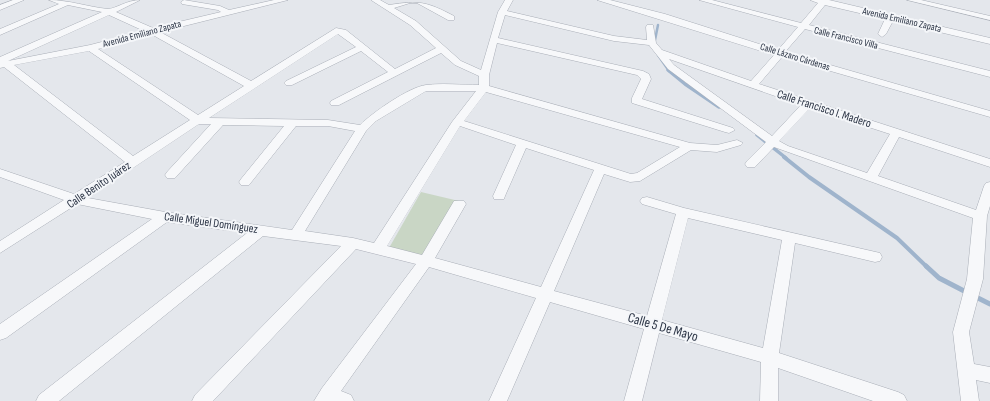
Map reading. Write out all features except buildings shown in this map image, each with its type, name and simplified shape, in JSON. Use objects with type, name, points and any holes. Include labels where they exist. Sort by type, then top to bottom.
[{"type":"street","points":[[0,8],[20,0]]},
{"type":"street","points":[[53,0],[107,12],[152,31],[252,86]]},
{"type":"street","points":[[0,32],[69,3],[80,0]]},
{"type":"street","points":[[133,162],[2,64],[107,12],[136,0]]},
{"type":"street","name":"Avenida Emiliano Zapata","points":[[2,64],[91,48],[152,31],[284,0]]},
{"type":"street","points":[[376,0],[390,7],[413,23],[458,63],[484,75]]},
{"type":"street","points":[[378,249],[457,122],[484,88],[484,75],[493,40],[506,0]]},
{"type":"street","name":"Calle Lázaro Cárdenas","points":[[601,0],[662,16],[781,54],[990,114]]},
{"type":"street","name":"Calle Francisco Villa","points":[[703,0],[990,74]]},
{"type":"street","name":"Avenida Emiliano Zapata","points":[[814,0],[824,1],[990,41]]},
{"type":"street","points":[[911,0],[990,18]]},
{"type":"street","points":[[390,7],[409,1],[418,1],[450,18]]},
{"type":"street","points":[[753,85],[781,54],[802,26],[824,1]]},
{"type":"street","points":[[185,2],[220,8],[228,13]]},
{"type":"street","points":[[502,12],[527,16],[572,30],[650,43],[671,68],[773,142],[784,148],[980,216]]},
{"type":"street","points":[[882,34],[890,18]]},
{"type":"street","points":[[650,27],[650,43]]},
{"type":"street","name":"Calle Benito Juárez","points":[[0,248],[77,200],[133,162],[199,121],[336,31],[342,32],[362,47]]},
{"type":"street","points":[[493,40],[640,73],[646,76],[647,80],[636,101],[729,130]]},
{"type":"street","points":[[289,83],[362,47],[395,72]]},
{"type":"street","points":[[91,48],[199,121],[328,123],[362,129]]},
{"type":"street","points":[[335,103],[441,49]]},
{"type":"street","name":"Calle Francisco I. Madero","points":[[659,52],[808,104],[990,163]]},
{"type":"street","points":[[296,235],[362,129],[372,119],[418,90],[426,88],[484,88],[689,146],[717,149],[737,143]]},
{"type":"street","points":[[751,164],[808,104]]},
{"type":"street","points":[[171,175],[220,121]]},
{"type":"street","points":[[245,182],[293,122]]},
{"type":"street","points":[[457,122],[523,142],[600,170],[626,177],[640,177],[689,146]]},
{"type":"street","points":[[871,177],[896,133]]},
{"type":"street","points":[[499,196],[523,142]]},
{"type":"street","points":[[498,401],[600,170]]},
{"type":"street","name":"Calle Miguel Domínguez","points":[[0,172],[77,200],[165,217],[353,243],[426,261]]},
{"type":"street","points":[[970,401],[961,332],[964,315],[975,279],[980,216],[990,186]]},
{"type":"street","points":[[647,201],[684,212],[788,238],[875,257]]},
{"type":"street","points":[[345,401],[326,398],[426,261],[459,204]]},
{"type":"street","points":[[633,401],[652,325],[684,212]]},
{"type":"street","points":[[0,333],[165,217]]},
{"type":"street","points":[[45,401],[261,230]]},
{"type":"street","points":[[769,401],[770,357],[788,238]]},
{"type":"street","points":[[201,401],[353,243]]},
{"type":"street","name":"Calle 5 De Mayo","points":[[426,261],[770,357],[898,401]]},
{"type":"street","points":[[966,370],[990,375]]},
{"type":"green space","points":[[421,192],[459,201],[422,256],[389,248]]},
{"type":"waterway","points":[[655,40],[658,25]]},
{"type":"waterway","points":[[658,55],[669,71]]},
{"type":"waterway","points":[[669,71],[685,84],[719,107]]},
{"type":"waterway","points":[[757,135],[786,158]]},
{"type":"waterway","points":[[784,157],[809,177],[897,238],[927,267]]},
{"type":"waterway","points":[[926,266],[939,278],[968,293]]},
{"type":"waterway","points":[[974,296],[990,304]]}]
